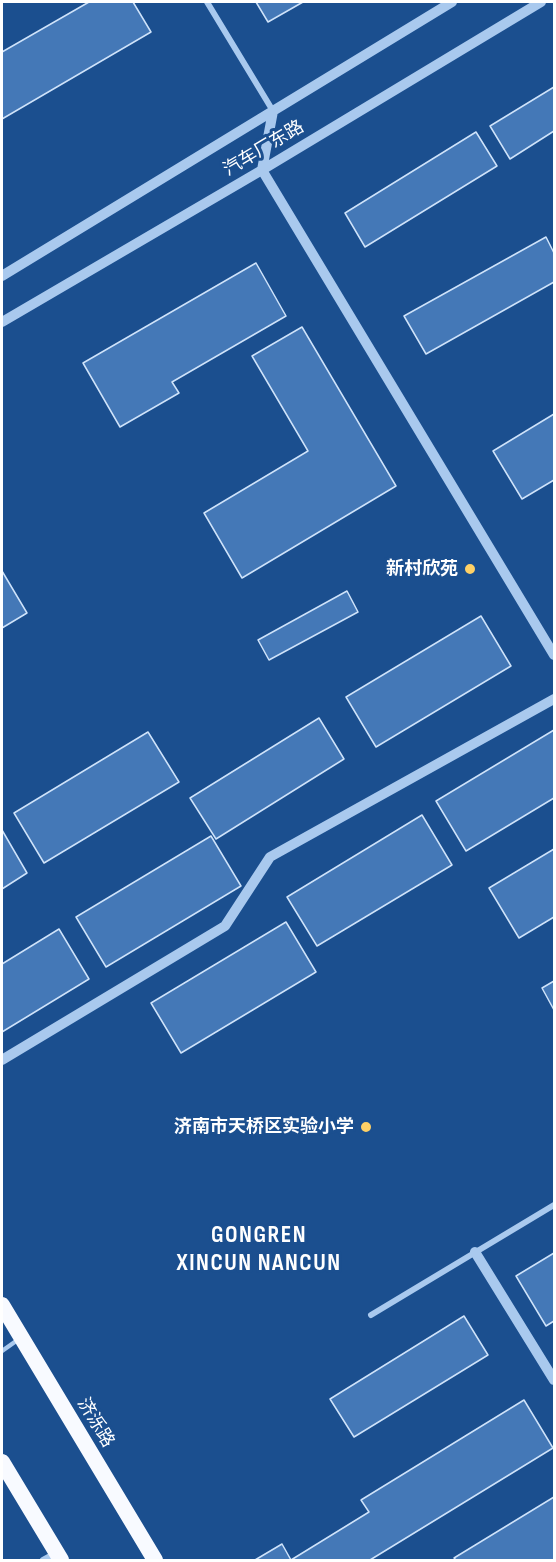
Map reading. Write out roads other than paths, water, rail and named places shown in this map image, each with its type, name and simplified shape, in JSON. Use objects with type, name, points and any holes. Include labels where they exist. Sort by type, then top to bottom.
[{"type":"highway","name":"济泺路","points":[[2,1305],[155,1560]]},
{"type":"highway","points":[[2,1462],[54,1558]]},
{"type":"street","points":[[207,2],[273,111],[262,170],[555,656]]},
{"type":"street","name":"汽车厂东路","points":[[2,276],[452,2]]},
{"type":"street","name":"汽车厂东路","points":[[2,322],[262,170],[541,2]]},
{"type":"street","points":[[2,1060],[225,926],[270,857],[555,699]]},
{"type":"street","points":[[371,1315],[555,1205]]},
{"type":"street","points":[[475,1252],[555,1380]]},
{"type":"lane","points":[[2,1351],[21,1338]]},
{"type":"place","name":"新村欣苑","points":[[470,569]]},
{"type":"place","name":"济南市天桥区实验小学","points":[[366,1127]]},
{"type":"district","name":"GONGREN XINCUN NANCUN","points":[[259,1250]]}]
